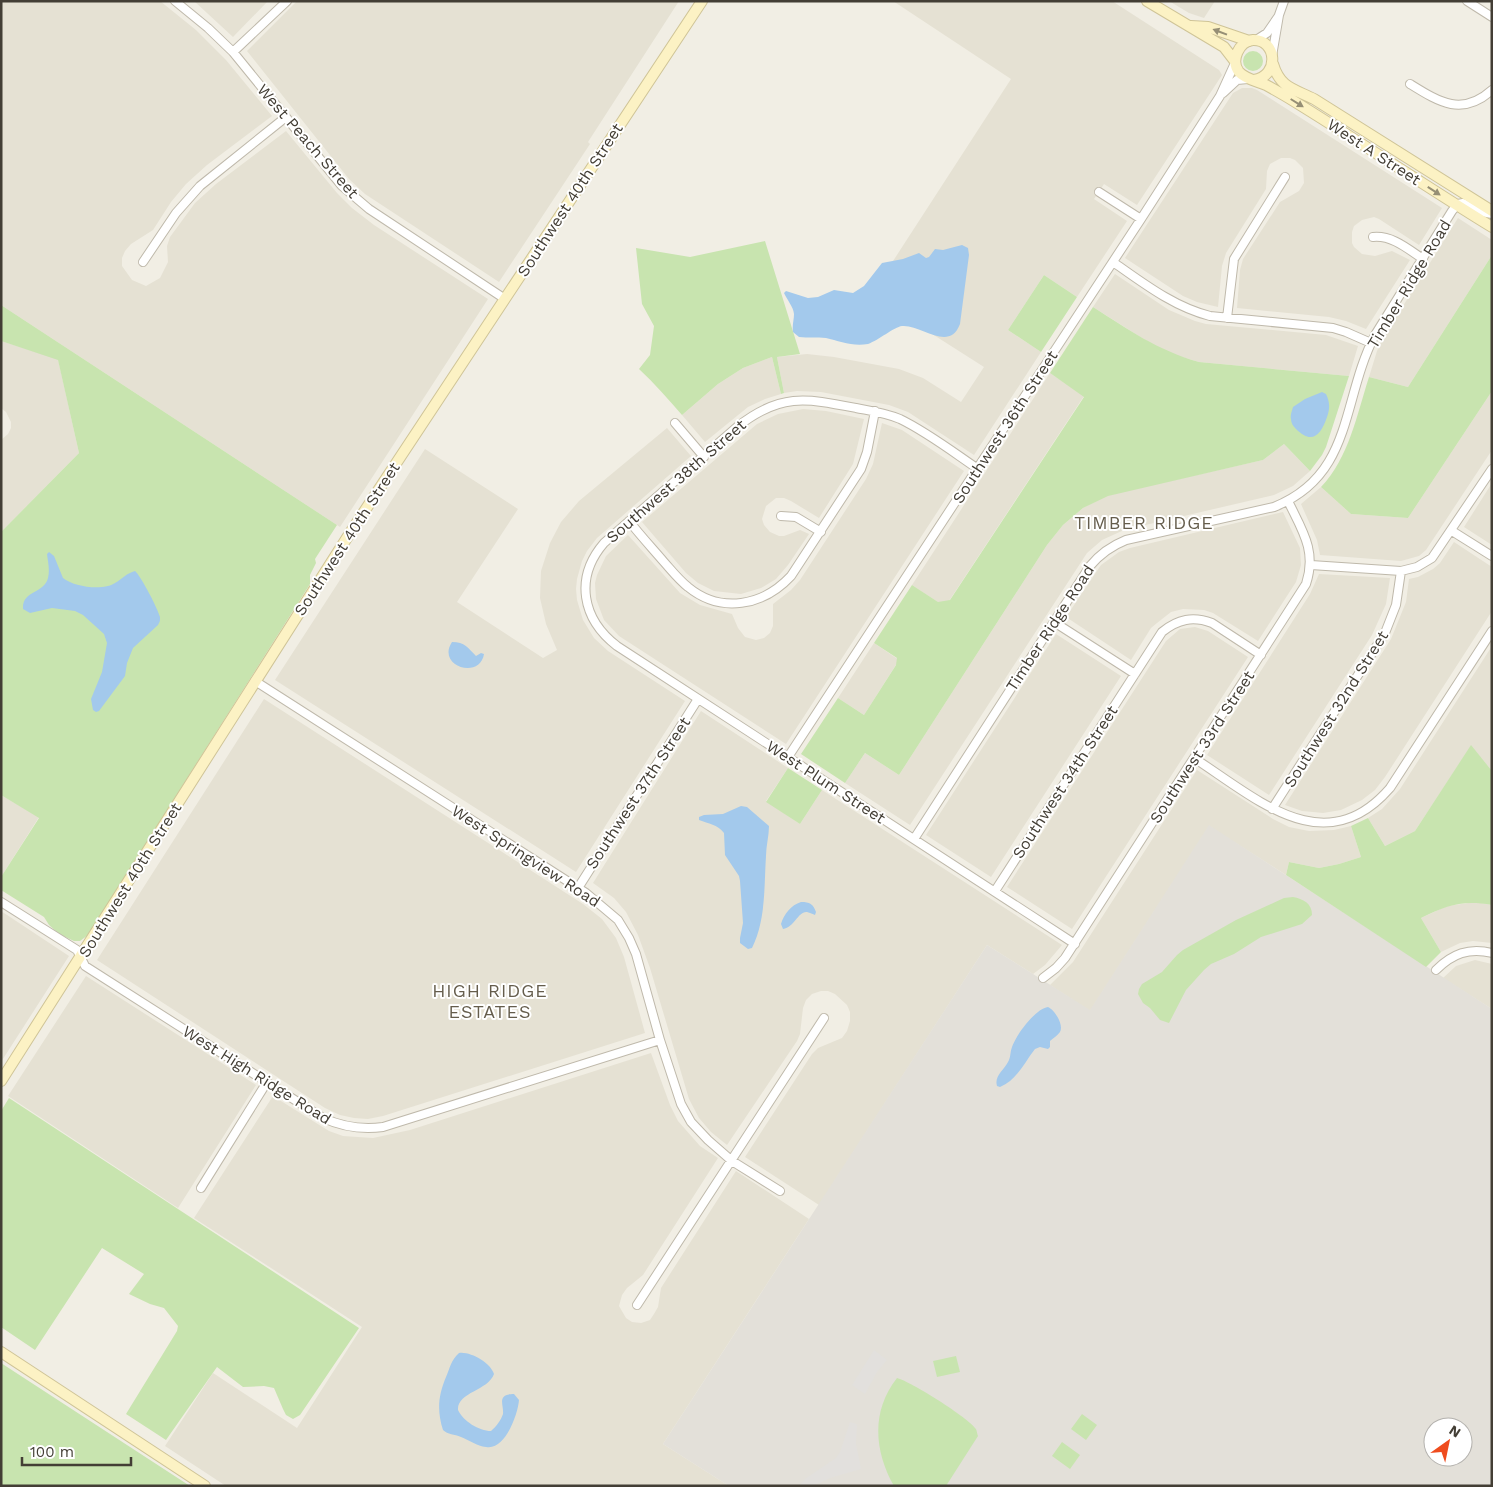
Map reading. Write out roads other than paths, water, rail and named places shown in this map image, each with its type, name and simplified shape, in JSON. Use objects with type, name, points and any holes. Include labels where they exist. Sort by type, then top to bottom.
[{"type":"main road","name":"Southwest 40th Street","points":[[1,1082],[350,533],[702,1]]},
{"type":"main road","points":[[1147,1],[1224,47],[1240,74],[1252,80],[1264,76],[1270,70],[1272,60],[1267,46],[1208,27],[1191,26]]},
{"type":"main road","points":[[1234,61],[1238,50],[1252,41]]},
{"type":"main road","name":"West A Street","points":[[1272,60],[1277,78],[1286,86],[1314,99],[1492,212]]},
{"type":"main road","name":"West A Street","points":[[1252,80],[1291,99],[1492,227]]},
{"type":"main road","points":[[1,1352],[205,1486]]},
{"type":"street","name":"West Peach Street","points":[[175,1],[208,28],[233,52],[342,186],[355,198],[505,299]]},
{"type":"street","points":[[233,52],[287,1]]},
{"type":"street","points":[[1272,60],[1279,15],[1284,1]]},
{"type":"street","points":[[1467,1],[1492,17]]},
{"type":"street","points":[[1252,41],[1266,33],[1279,15]]},
{"type":"street","name":"Southwest 36th Street","points":[[788,757],[1220,96],[1234,61]]},
{"type":"street","name":"Southwest 36th Street","points":[[1220,96],[1237,80],[1252,80]]},
{"type":"street","points":[[1410,84],[1431,97],[1458,106],[1475,102],[1492,90]]},
{"type":"street","points":[[142,262],[187,199],[200,186],[286,117]]},
{"type":"street","points":[[1227,318],[1234,259],[1285,177]]},
{"type":"street","points":[[1099,192],[1141,219]]},
{"type":"street","name":"Timber Ridge Road","points":[[914,839],[1090,566],[1098,557],[1116,544],[1126,540],[1267,508],[1288,501],[1311,485],[1322,474],[1332,458],[1371,343],[1456,205],[1463,203],[1477,211],[1492,212]]},
{"type":"street","points":[[1372,237],[1379,236],[1391,239],[1423,258]]},
{"type":"street","points":[[1113,262],[1184,308],[1210,316],[1333,328],[1371,343]]},
{"type":"street","name":"Southwest 38th Street","points":[[588,608],[586,582],[591,563],[604,543],[737,428],[759,411],[784,402],[814,400],[889,415],[907,423],[978,469]]},
{"type":"street","points":[[628,521],[680,581],[694,592],[715,602],[732,604],[748,602],[768,595],[786,582],[797,569],[861,469],[867,452],[874,412]]},
{"type":"street","points":[[675,423],[704,457]]},
{"type":"street","points":[[1311,565],[1401,571],[1417,567],[1432,558],[1492,469]]},
{"type":"street","name":"Southwest 33rd Street","points":[[1043,978],[1056,968],[1075,944],[1306,584],[1311,565],[1308,541],[1288,501]]},
{"type":"street","points":[[781,516],[796,517],[821,532]]},
{"type":"street","points":[[1452,530],[1492,556]]},
{"type":"street","name":"Southwest 32nd Street","points":[[1272,809],[1385,633],[1396,605],[1401,571]]},
{"type":"street","name":"West Plum Street","points":[[588,608],[596,626],[609,640],[1075,944]]},
{"type":"street","name":"Southwest 34th Street","points":[[994,891],[1162,632],[1169,626],[1185,619],[1203,620],[1212,623],[1261,655]]},
{"type":"street","points":[[1054,622],[1135,674]]},
{"type":"street","points":[[1194,758],[1272,809],[1292,818],[1305,821],[1328,822],[1352,817],[1374,804],[1390,788],[1492,630]]},
{"type":"street","name":"West Springview Road","points":[[255,681],[578,888],[610,911],[629,938],[636,954],[660,1040],[681,1104],[686,1113],[694,1126],[732,1161],[780,1192]]},
{"type":"street","name":"Southwest 37th Street","points":[[578,888],[698,699]]},
{"type":"street","name":"West High Ridge Road","points":[[1,902],[76,950],[85,966],[334,1123],[353,1128],[372,1128],[392,1124],[660,1040]]},
{"type":"street","points":[[1436,970],[1457,954],[1476,951],[1492,953]]},
{"type":"street","points":[[636,1305],[824,1018]]},
{"type":"street","points":[[201,1188],[268,1082]]},
{"type":"water","points":[[962,245],[968,248],[969,255],[960,324],[955,332],[949,336],[942,337],[902,326],[868,344],[857,345],[826,338],[799,337],[793,332],[794,314],[784,293],[786,291],[808,298],[818,297],[834,290],[853,293],[864,286],[882,263],[903,259],[919,253],[926,258],[935,249],[943,250]]},
{"type":"water","points":[[1322,392],[1326,394],[1329,408],[1322,429],[1315,436],[1311,437],[1302,434],[1292,423],[1293,407],[1305,399]]},
{"type":"water","points":[[49,552],[54,556],[63,578],[81,586],[103,587],[135,571],[149,593],[160,617],[158,625],[133,648],[127,663],[125,676],[99,711],[96,712],[93,710],[91,699],[102,672],[107,643],[104,634],[83,615],[75,611],[52,608],[30,613],[23,609],[26,598],[46,583],[49,575],[47,554]]},
{"type":"water","points":[[452,642],[463,644],[476,656],[481,653],[484,654],[481,662],[468,668],[454,663],[450,658],[449,650]]},
{"type":"water","points":[[741,806],[747,807],[769,826],[762,915],[757,937],[752,948],[748,949],[740,943],[743,923],[740,881],[739,876],[725,855],[724,833],[716,826],[699,820],[699,817],[704,815],[723,814]]},
{"type":"water","points":[[801,902],[812,905],[816,912],[815,915],[804,912],[791,925],[783,929],[781,924],[786,913],[794,905]]},
{"type":"water","points":[[1048,1007],[1058,1018],[1061,1026],[1060,1032],[1050,1041],[1048,1049],[1040,1047],[1035,1049],[1020,1071],[1011,1080],[1000,1087],[997,1086],[998,1076],[1009,1060],[1017,1036],[1037,1012]]},
{"type":"water","points":[[459,1353],[469,1354],[485,1362],[494,1374],[491,1380],[467,1395],[459,1404],[458,1410],[467,1421],[481,1429],[491,1431],[503,1414],[503,1398],[508,1394],[514,1394],[519,1400],[516,1414],[505,1438],[493,1447],[479,1445],[443,1430],[439,1410],[440,1397],[451,1364]]},
{"type":"district","name":"TIMBER RIDGE","points":[[1144,522]]},
{"type":"district","name":"HIGH RIDGE ESTATES","points":[[490,1000]]}]
